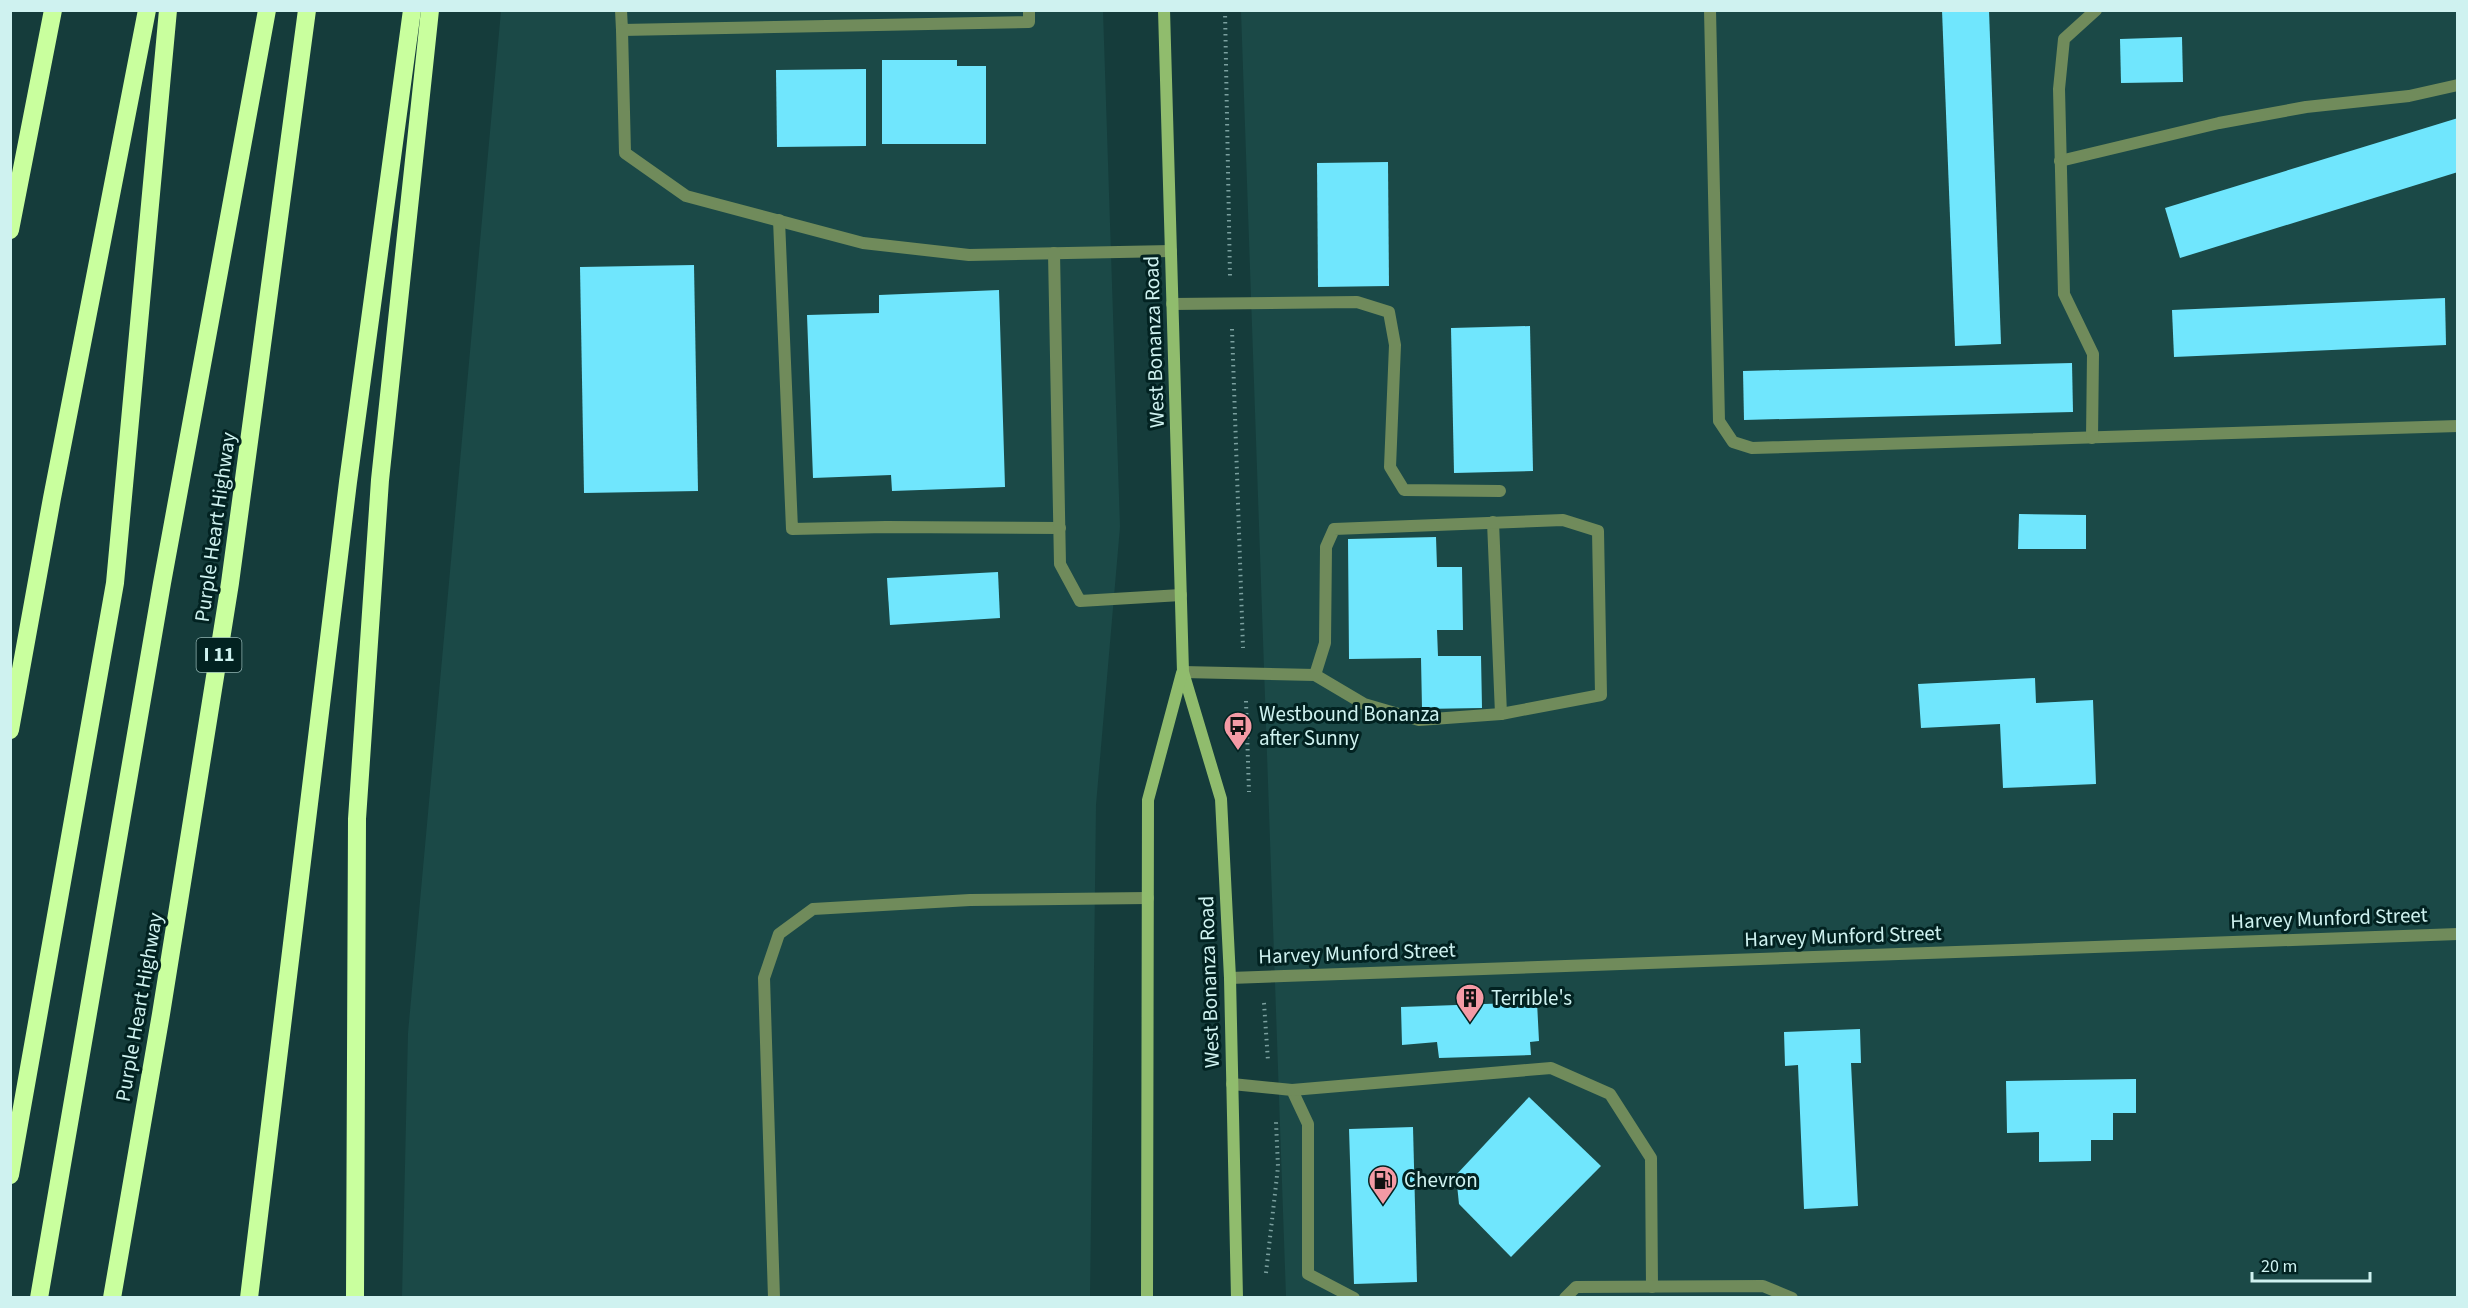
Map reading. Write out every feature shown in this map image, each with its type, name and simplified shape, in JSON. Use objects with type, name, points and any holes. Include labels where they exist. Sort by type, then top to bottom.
[{"type":"highway","points":[[10,230],[53,10]]},
{"type":"highway","points":[[10,730],[52,498],[147,10]]},
{"type":"highway","points":[[10,1175],[115,583],[168,10]]},
{"type":"highway","points":[[39,1298],[162,584],[267,10]]},
{"type":"highway","name":"Purple Heart Highway","points":[[112,1298],[165,991],[230,583],[307,10]]},
{"type":"highway","points":[[249,1298],[348,482],[412,10]]},
{"type":"highway","points":[[355,1298],[357,819],[380,480],[430,10]]},
{"type":"main road","name":"West Bonanza Road","points":[[1164,10],[1183,672],[1221,799],[1230,978],[1237,1298]]},
{"type":"main road","name":"West Bonanza Road","points":[[1147,1298],[1148,800],[1183,672]]},
{"type":"street","points":[[621,10],[626,153],[686,195],[863,243],[969,255],[1170,251]]},
{"type":"street","points":[[622,30],[1029,22],[1029,10]]},
{"type":"street","points":[[1710,10],[1719,421],[1733,442],[1752,448],[2457,426]]},
{"type":"street","points":[[2092,438],[2093,354],[2064,294],[2059,89],[2064,39],[2096,10]]},
{"type":"street","points":[[2060,161],[2219,123],[2306,107],[2409,96],[2457,85]]},
{"type":"street","points":[[779,220],[792,529],[1060,528]]},
{"type":"street","points":[[1054,253],[1060,564],[1080,601],[1180,595]]},
{"type":"street","points":[[1172,304],[1357,302],[1389,312],[1395,345],[1390,467],[1404,490],[1500,491]]},
{"type":"street","points":[[1183,672],[1315,675],[1364,704],[1419,720],[1501,714],[1600,695],[1598,531],[1563,520],[1334,529],[1326,547],[1325,643],[1315,675]]},
{"type":"street","points":[[1493,522],[1501,714]]},
{"type":"street","points":[[774,1298],[764,978],[778,934],[813,909],[970,900],[1148,898]]},
{"type":"street","name":"Harvey Munford Street","points":[[1230,978],[2457,933]]},
{"type":"street","points":[[1232,1084],[1292,1090],[1551,1068],[1610,1094],[1651,1158],[1652,1287]]},
{"type":"street","points":[[1292,1090],[1308,1124],[1308,1274],[1354,1298]]},
{"type":"street","points":[[1565,1298],[1576,1287],[1763,1286],[1792,1298]]},
{"type":"shaded area","points":[[501,11],[1103,11],[1120,527],[1096,805],[1090,1297],[402,1298],[408,1033]]},
{"type":"shaded area","points":[[1241,11],[2457,11],[2457,1297],[1286,1297]]},
{"type":"building","points":[[1942,10],[1989,10],[2001,344],[1955,346]]},
{"type":"building","points":[[2182,37],[2183,82],[2121,83],[2120,39]]},
{"type":"building","points":[[882,60],[957,60],[957,66],[986,66],[986,144],[882,144]]},
{"type":"building","points":[[866,69],[866,146],[777,147],[776,70]]},
{"type":"building","points":[[2458,118],[2458,172],[2180,258],[2165,208]]},
{"type":"building","points":[[1388,162],[1389,286],[1318,287],[1317,163]]},
{"type":"building","points":[[694,265],[698,491],[584,493],[580,267]]},
{"type":"building","points":[[999,290],[1005,487],[892,491],[891,475],[813,478],[807,315],[879,313],[879,295]]},
{"type":"building","points":[[2445,298],[2446,345],[2174,357],[2172,310]]},
{"type":"building","points":[[1530,326],[1533,471],[1454,473],[1451,328]]},
{"type":"building","points":[[2072,363],[2073,412],[1744,420],[1743,371]]},
{"type":"building","points":[[2019,514],[2086,515],[2086,549],[2018,549]]},
{"type":"building","points":[[1436,537],[1437,567],[1462,567],[1463,630],[1437,630],[1438,656],[1481,656],[1482,708],[1422,709],[1421,658],[1349,659],[1348,539]]},
{"type":"building","points":[[998,572],[1000,618],[890,625],[887,578]]},
{"type":"building","points":[[2035,678],[2036,703],[2093,700],[2096,784],[2003,788],[2000,724],[1921,728],[1918,684]]},
{"type":"building","name":"Terrible's","points":[[1537,1002],[1539,1041],[1530,1042],[1531,1055],[1439,1058],[1437,1042],[1402,1045],[1401,1007]]},
{"type":"building","points":[[1860,1029],[1861,1063],[1851,1063],[1858,1206],[1804,1209],[1798,1065],[1785,1066],[1784,1032]]},
{"type":"building","points":[[2136,1079],[2136,1113],[2113,1113],[2113,1140],[2091,1140],[2091,1161],[2039,1162],[2039,1132],[2007,1133],[2006,1081]]},
{"type":"building","points":[[1529,1097],[1601,1166],[1511,1257],[1459,1204],[1456,1175]]},
{"type":"building","points":[[1413,1127],[1417,1282],[1354,1284],[1349,1129]]},
{"type":"place","name":"Westbound Bonanza after Sunny","points":[[1238,752]]},
{"type":"place","name":"Terrible's","points":[[1470,1024]]},
{"type":"place","name":"Chevron","points":[[1383,1206]]}]
